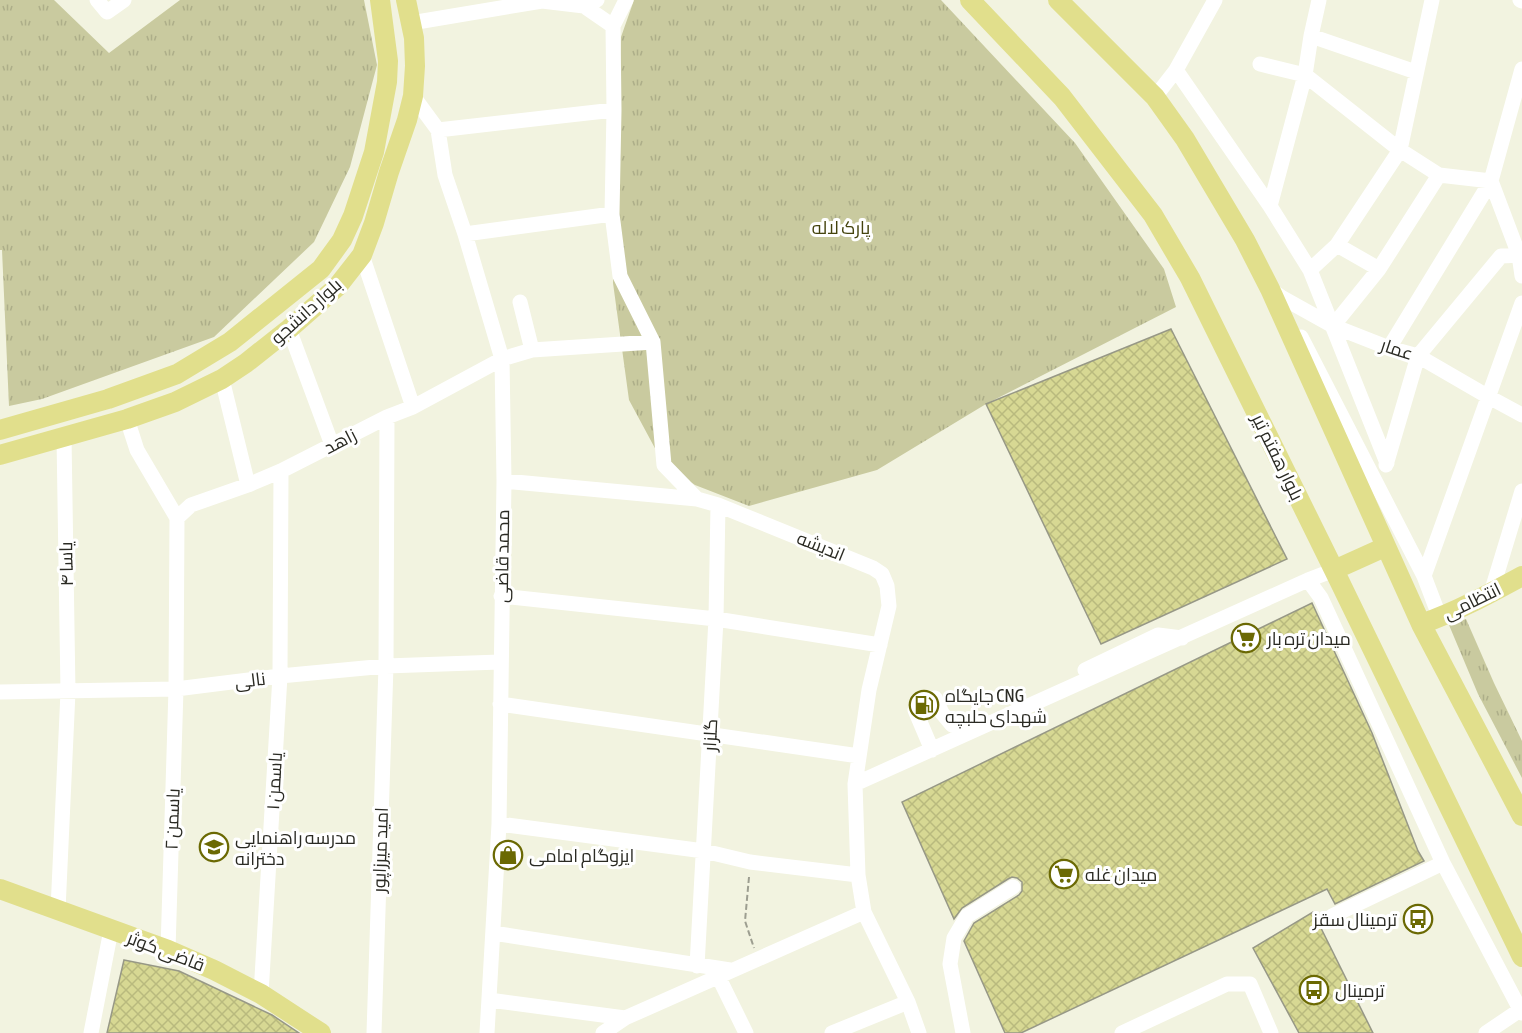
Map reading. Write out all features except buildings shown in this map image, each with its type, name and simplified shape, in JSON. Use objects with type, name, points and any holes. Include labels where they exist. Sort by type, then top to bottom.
[{"type":"main road","name":"بلوار دانشجو","points":[[0,430],[108,399],[177,374],[230,342],[321,269],[346,232],[374,152],[387,82],[388,60],[380,0]]},
{"type":"main road","name":"بلوار دانشجو","points":[[0,455],[127,419],[175,402],[222,379],[289,329],[337,288],[362,255],[413,96],[414,38],[406,0]]},
{"type":"main road","name":"بلوار هفتم تیر","points":[[970,0],[1062,97],[1153,215],[1190,278],[1522,957]]},
{"type":"main road","points":[[1058,0],[1155,97],[1185,139],[1276,293],[1385,547],[1431,621],[1522,816]]},
{"type":"main road","points":[[1334,570],[1385,547]]},
{"type":"main road","name":"انتظامی","points":[[1431,621],[1522,576]]},
{"type":"main road","name":"قاضی کوثر","points":[[0,889],[168,950],[214,970],[261,994],[314,1031]]},
{"type":"street","points":[[97,0],[107,12],[124,0]]},
{"type":"street","points":[[411,23],[541,1],[590,3],[613,26],[626,0]]},
{"type":"street","points":[[1155,97],[1176,70],[1215,0]]},
{"type":"street","points":[[1270,206],[1305,75],[1319,0]]},
{"type":"street","points":[[1310,270],[1337,244],[1400,150],[1432,0]]},
{"type":"street","name":"اندیشه","points":[[613,26],[612,214],[620,276],[653,342],[664,465],[697,499],[718,505],[873,568],[882,574],[887,586],[889,606],[869,690],[855,784],[858,875],[864,912],[908,1002],[919,1033]]},
{"type":"street","points":[[1311,36],[1416,72]]},
{"type":"street","points":[[1260,64],[1305,75],[1400,150],[1439,175],[1491,182]]},
{"type":"street","points":[[1389,348],[1491,182],[1522,69]]},
{"type":"street","points":[[1176,70],[1270,206],[1310,270],[1387,463]]},
{"type":"street","name":"محمد قاضی","points":[[413,96],[438,130],[445,175],[502,359],[504,481],[499,824],[487,1033]]},
{"type":"street","points":[[438,130],[614,110]]},
{"type":"street","points":[[1333,326],[1379,270],[1439,175]]},
{"type":"street","points":[[1491,182],[1521,252],[1522,276]]},
{"type":"street","points":[[465,234],[612,214]]},
{"type":"street","points":[[1337,244],[1379,270]]},
{"type":"street","points":[[1377,484],[1387,463],[1418,356],[1502,256],[1521,252]]},
{"type":"street","points":[[362,255],[413,407]]},
{"type":"street","points":[[1276,293],[1424,576],[1431,621]]},
{"type":"street","name":"عمار","points":[[1276,293],[1333,326],[1389,348],[1418,356],[1487,396],[1520,409]]},
{"type":"street","points":[[520,302],[532,350]]},
{"type":"street","points":[[1424,576],[1522,303]]},
{"type":"street","points":[[289,329],[332,446]]},
{"type":"street","name":"زاهد","points":[[177,518],[191,505],[281,471],[387,417],[413,407],[502,359],[532,350],[653,342]]},
{"type":"street","points":[[222,379],[248,485]]},
{"type":"street","name":"امید میرزاپور","points":[[374,1033],[386,666],[387,417]]},
{"type":"street","points":[[127,419],[136,450],[177,518]]},
{"type":"street","name":"یاسا ۴","points":[[64,437],[68,692]]},
{"type":"street","name":"یاسمن ۱","points":[[261,994],[280,676],[281,471]]},
{"type":"street","points":[[504,481],[697,499]]},
{"type":"street","points":[[1491,593],[1522,491]]},
{"type":"street","name":"گلزار","points":[[698,966],[716,619],[718,505]]},
{"type":"street","name":"یاسمن ۲","points":[[168,950],[176,689],[177,518]]},
{"type":"street","points":[[855,784],[1334,570]]},
{"type":"street","points":[[1308,580],[1321,598],[1443,863],[1521,1012],[1486,1033]]},
{"type":"street","points":[[501,596],[716,619],[880,645]]},
{"type":"street","points":[[932,750],[915,710],[935,698],[942,713],[952,725],[966,727],[1158,636],[1182,638]]},
{"type":"street","name":"نالی","points":[[0,692],[176,689],[386,666],[500,662]]},
{"type":"street","points":[[58,910],[68,692]]},
{"type":"street","points":[[500,704],[859,756]]},
{"type":"street","points":[[499,824],[704,851],[750,862],[858,875]]},
{"type":"street","points":[[1332,916],[1443,863]]},
{"type":"street","points":[[963,1033],[950,964],[954,938],[967,916],[1013,887]]},
{"type":"street","points":[[603,1033],[625,1018],[864,912]]},
{"type":"street","points":[[91,1033],[111,930]]},
{"type":"street","points":[[492,933],[698,966],[725,973]]},
{"type":"street","points":[[725,973],[746,1033]]},
{"type":"street","points":[[1122,1033],[1227,984],[1250,984],[1271,1033]]},
{"type":"street","points":[[489,1000],[625,1018]]},
{"type":"street","points":[[832,1033],[908,1002]]},
{"type":"path","points":[[750,862],[746,921],[758,959]]},
{"type":"green space","points":[[0,0],[54,0],[109,53],[180,0],[364,0],[377,65],[350,167],[314,242],[214,337],[42,399],[9,406],[2,250],[0,250]]},
{"type":"green space","name":"پارک لاله","points":[[634,0],[941,0],[1075,143],[1164,269],[1176,307],[986,404],[877,470],[749,506],[695,485],[664,465],[629,400],[613,283],[621,37]]},
{"type":"green space","points":[[1466,619],[1522,741],[1522,778],[1478,694],[1449,625]]},
{"type":"place","name":"میدان تره بار","points":[[1246,638]]},
{"type":"place","name":"جایگاه CNG شهدای حلبچه","points":[[924,705]]},
{"type":"place","name":"مدرسه راهنمایی دخترانه","points":[[214,847]]},
{"type":"place","name":"ایزوگام امامی","points":[[508,855]]},
{"type":"place","name":"میدان غله","points":[[1064,874]]},
{"type":"place","name":"ترمینال سقز","points":[[1418,919]]},
{"type":"place","name":"ترمینال","points":[[1314,990]]}]
